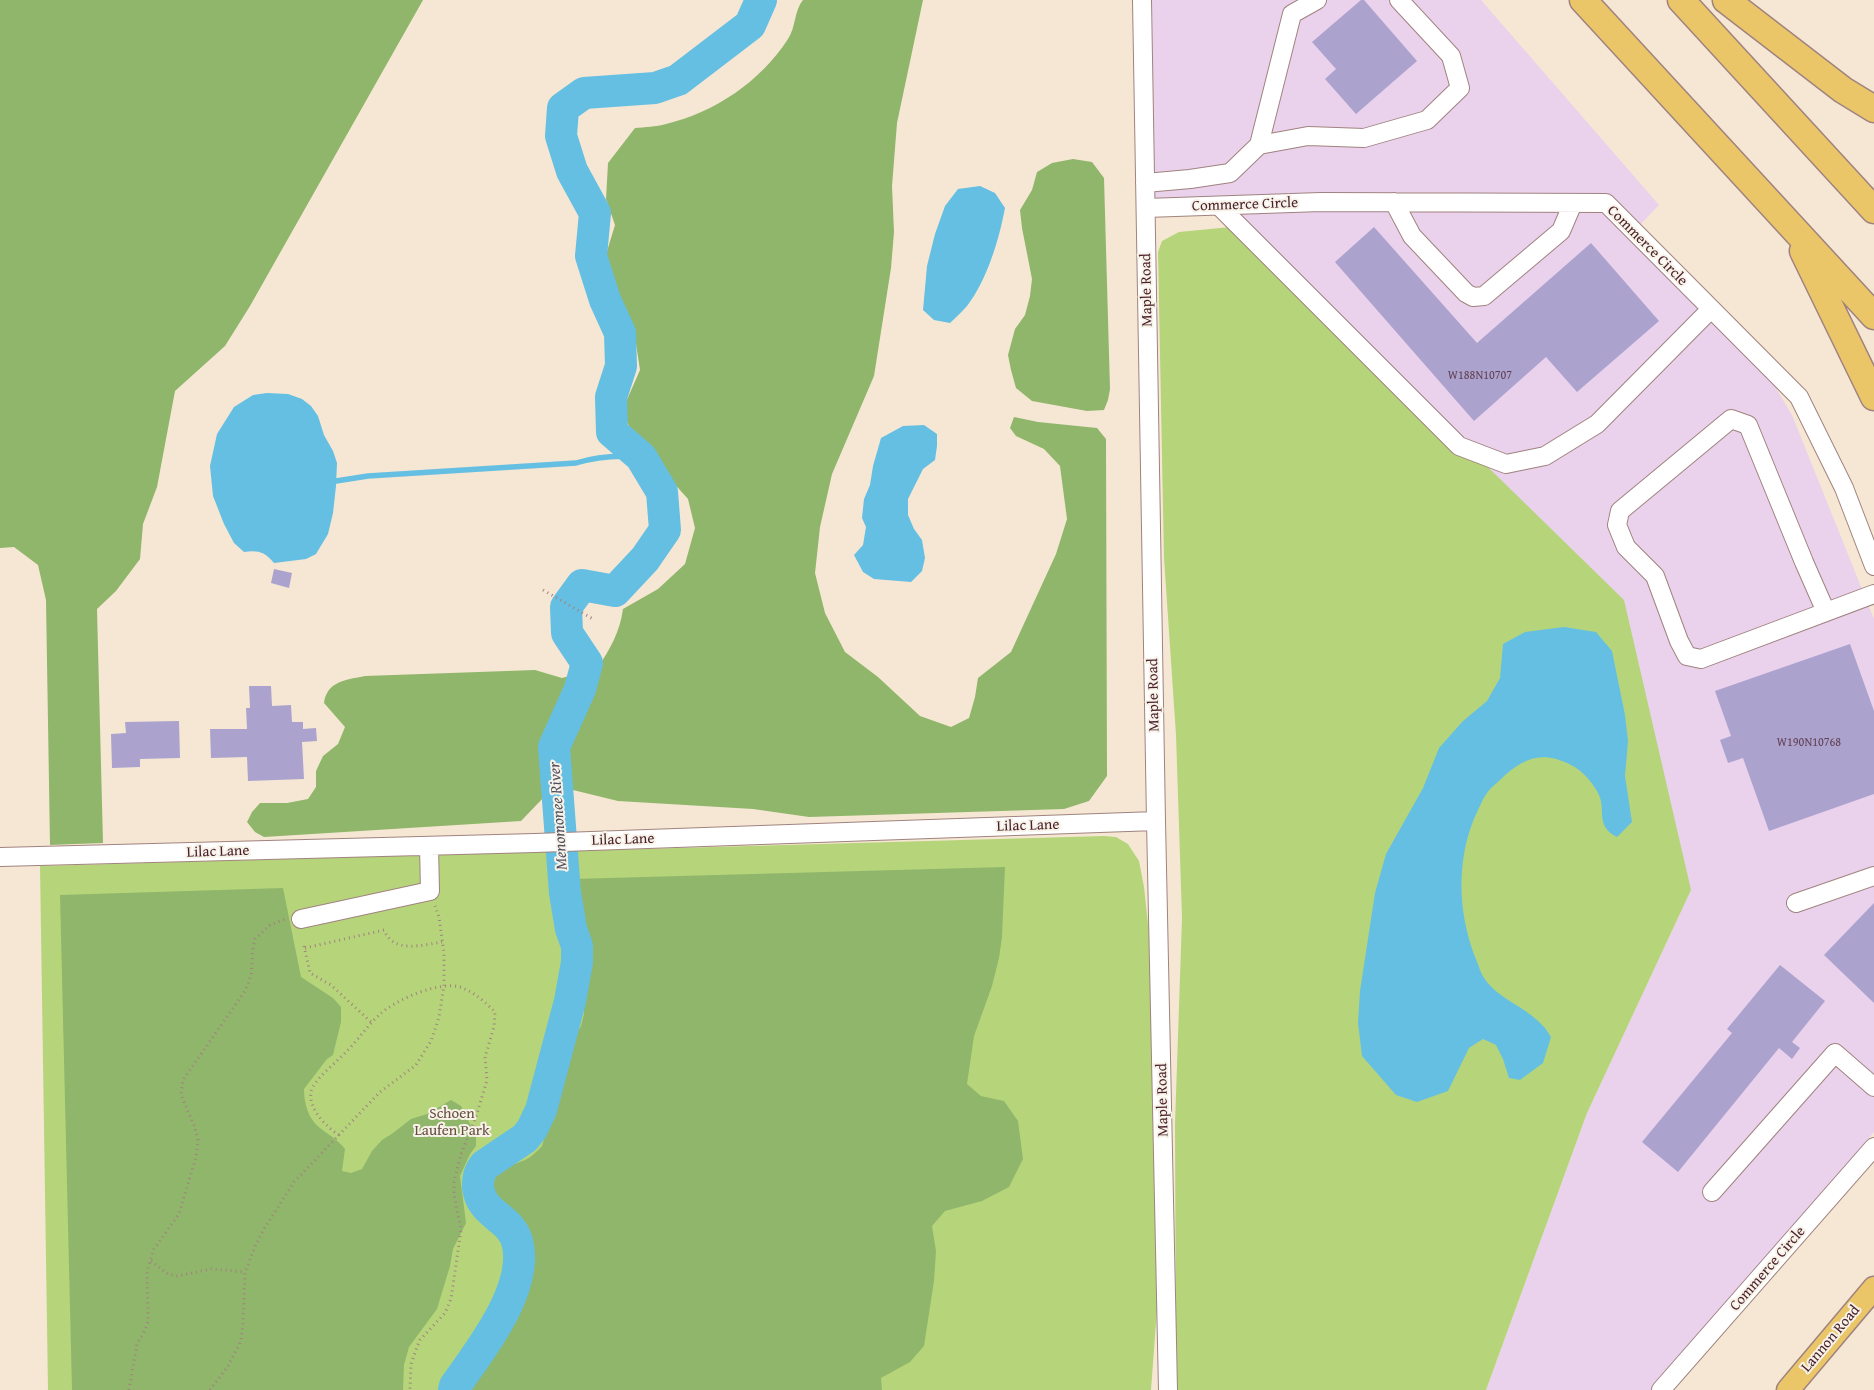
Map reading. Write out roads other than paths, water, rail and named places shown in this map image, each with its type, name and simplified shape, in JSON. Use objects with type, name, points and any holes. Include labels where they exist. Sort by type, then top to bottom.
[{"type":"highway","points":[[1583,0],[1874,316]]},
{"type":"highway","points":[[1681,0],[1874,210]]},
{"type":"highway","points":[[1726,0],[1843,90],[1874,109]]},
{"type":"highway","points":[[1791,226],[1874,396]]},
{"type":"main road","name":"Lannon Road","points":[[1788,1390],[1874,1288]]},
{"type":"street","name":"Maple Road","points":[[1142,0],[1168,1390]]},
{"type":"street","points":[[1145,183],[1230,173],[1259,145],[1292,14],[1317,0]]},
{"type":"street","points":[[1259,145],[1308,136],[1364,138],[1427,120],[1460,88],[1451,56],[1399,0]]},
{"type":"street","name":"Commerce Circle","points":[[1146,208],[1321,202],[1606,203],[1799,397],[1844,488],[1874,566]]},
{"type":"street","points":[[1394,202],[1412,236],[1466,293],[1474,297],[1484,296],[1561,231],[1573,203]]},
{"type":"street","points":[[1219,206],[1459,446],[1506,464],[1545,456],[1597,424],[1711,309]]},
{"type":"street","points":[[1826,612],[1748,425],[1731,419],[1620,511],[1617,525],[1626,547],[1654,576],[1679,641],[1687,656],[1702,659],[1874,594]]},
{"type":"street","name":"Lilac Lane","points":[[0,857],[535,843],[1156,821]]},
{"type":"street","points":[[294,919],[430,891],[429,846]]},
{"type":"street","points":[[1796,903],[1874,876]]},
{"type":"street","points":[[1712,1192],[1835,1053],[1874,1087]]},
{"type":"street","name":"Commerce Circle","points":[[1662,1390],[1874,1147]]},
{"type":"water","points":[[980,186],[995,193],[1005,208],[991,259],[981,284],[967,306],[950,323],[934,320],[923,310],[927,266],[935,234],[945,206],[958,189]]},
{"type":"water","points":[[267,393],[288,394],[302,399],[311,406],[318,416],[324,435],[337,463],[333,513],[328,534],[316,554],[306,559],[274,563],[261,553],[253,551],[244,552],[234,543],[213,496],[210,466],[217,434],[234,407],[253,395]]},
{"type":"water","points":[[924,425],[937,434],[935,460],[923,469],[908,499],[908,515],[914,529],[922,540],[925,558],[922,571],[911,582],[874,579],[863,572],[854,555],[863,545],[866,527],[862,518],[864,499],[870,485],[881,438],[903,426]]},
{"type":"water","points":[[1564,627],[1596,632],[1612,651],[1625,715],[1628,741],[1625,776],[1632,822],[1617,837],[1610,833],[1603,823],[1601,801],[1591,782],[1575,767],[1560,760],[1541,757],[1525,762],[1508,772],[1490,789],[1483,799],[1471,827],[1463,864],[1462,902],[1469,939],[1481,973],[1490,986],[1504,998],[1535,1018],[1551,1037],[1543,1063],[1520,1080],[1509,1078],[1496,1045],[1483,1039],[1469,1048],[1448,1091],[1417,1102],[1396,1095],[1362,1056],[1358,1023],[1360,991],[1375,893],[1386,854],[1423,788],[1439,748],[1463,721],[1487,701],[1500,678],[1503,644],[1525,632]]},
{"type":"waterway","name":"Menomonee River","points":[[454,1390],[489,1337],[510,1298],[519,1259],[517,1241],[513,1233],[484,1204],[480,1196],[478,1187],[479,1175],[485,1165],[525,1138],[532,1129],[541,1110],[570,1001],[577,962],[577,946],[571,929],[565,893],[554,747],[580,689],[587,663],[567,633],[566,607],[582,585],[615,591],[645,559],[665,530],[662,492],[641,457],[612,432],[611,397],[621,366],[620,333],[605,300],[591,256],[595,213],[572,171],[561,136],[563,108],[584,93],[655,88],[678,80],[750,25],[761,0]]},
{"type":"waterway","points":[[336,481],[368,476],[576,463],[608,457],[641,457]]},
{"type":"park label","name":"Schoen Laufen Park","points":[[452,1122]]}]
